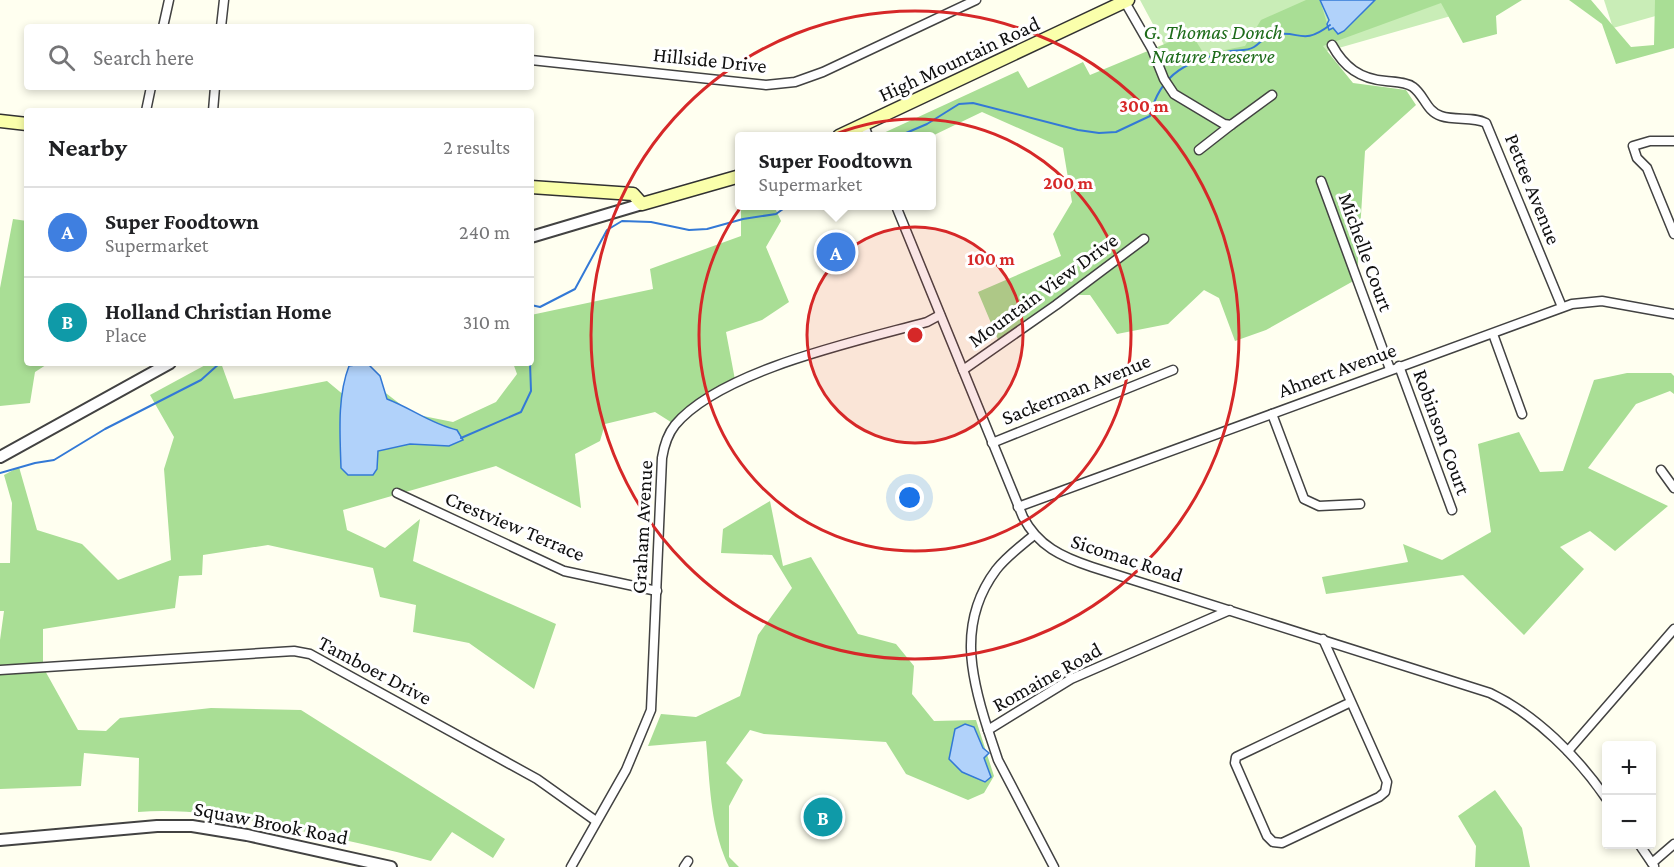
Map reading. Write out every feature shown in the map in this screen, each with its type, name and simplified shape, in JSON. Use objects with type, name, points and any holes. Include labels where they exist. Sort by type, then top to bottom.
[{"type":"main road","name":"High Mountain Road","points":[[866,131],[1127,1]]},
{"type":"main road","points":[[0,121],[24,124]]},
{"type":"main road","points":[[534,187],[633,194],[642,204],[735,177]]},
{"type":"street","points":[[164,24],[169,0]]},
{"type":"street","points":[[221,24],[224,0]]},
{"type":"street","name":"Hillside Drive","points":[[534,60],[766,85],[785,84],[823,72],[976,0]]},
{"type":"street","points":[[1127,1],[1152,48],[1165,82],[1186,103],[1224,124],[1231,125]]},
{"type":"street","name":"Pettee Avenue","points":[[1332,45],[1358,76],[1407,84],[1414,88],[1428,109],[1437,115],[1463,120],[1479,119],[1486,123],[1562,307]]},
{"type":"street","points":[[147,108],[150,90]]},
{"type":"street","points":[[213,108],[215,90]]},
{"type":"street","points":[[1198,150],[1272,95]]},
{"type":"street","points":[[1674,141],[1650,141],[1634,146],[1637,158],[1647,168],[1674,234]]},
{"type":"street","name":"Michelle Court","points":[[1321,181],[1390,369]]},
{"type":"street","points":[[534,236],[642,204]]},
{"type":"street","name":"Sicomac Road","points":[[898,210],[1018,507],[1034,535],[1064,558],[1477,688],[1518,709],[1568,752],[1604,795]]},
{"type":"street","name":"Mountain View Drive","points":[[963,370],[1056,305],[1144,239]]},
{"type":"street","name":"Ahnert Avenue","points":[[1018,507],[1562,307],[1602,301],[1674,314]]},
{"type":"street","name":"Graham Avenue","points":[[571,867],[626,770],[651,710],[662,458],[666,440],[680,421],[696,407],[740,381],[777,365],[927,322],[940,315]]},
{"type":"street","points":[[1493,334],[1522,414]]},
{"type":"street","points":[[0,457],[165,366]]},
{"type":"street","name":"Robinson Court","points":[[1399,366],[1452,510]]},
{"type":"street","name":"Sackerman Avenue","points":[[992,443],[1173,370]]},
{"type":"street","points":[[1272,414],[1304,499],[1319,506],[1360,504]]},
{"type":"street","points":[[1661,470],[1674,488]]},
{"type":"street","name":"Crestview Terrace","points":[[397,493],[564,571],[657,591]]},
{"type":"street","points":[[988,730],[972,673],[974,620],[981,597],[996,571],[1034,535]]},
{"type":"street","name":"Romaine Road","points":[[1054,867],[998,760],[988,730],[1061,684],[1230,610]]},
{"type":"street","points":[[1568,752],[1674,629]]},
{"type":"street","points":[[1323,639],[1387,782],[1385,792],[1379,798],[1282,843],[1273,842],[1267,836],[1235,763],[1236,757],[1351,702]]},
{"type":"street","name":"Tamboer Drive","points":[[0,670],[294,651],[310,654],[537,779],[596,821]]},
{"type":"street","name":"Squaw Brook Road","points":[[0,840],[157,826],[192,826],[247,835],[391,867]]},
{"type":"street","points":[[1643,849],[1654,865],[1674,844]]},
{"type":"green space","name":"G. Thomas Donch Nature Preserve","points":[[1140,0],[1507,0],[1300,59],[1192,97]]},
{"type":"green space","points":[[1306,0],[1320,0],[1329,30],[1333,28],[1338,34],[1344,31],[1375,0],[1522,0],[1496,16],[1497,34],[1463,43],[1441,3],[1323,46],[1353,83],[1406,90],[1416,105],[1365,151],[1357,279],[1266,330],[1235,341],[1219,298],[1204,290],[1168,324],[1117,334],[1090,295],[1069,295],[999,342],[978,292],[1061,256],[1053,234],[1072,202],[1063,148],[982,112],[936,134],[936,132],[886,132],[1018,71],[1028,88],[1083,62],[1090,75],[1191,33],[1204,54],[1245,46],[1261,20]]},
{"type":"green space","points":[[1569,0],[1591,0],[1631,47],[1654,45],[1655,0],[1674,0],[1674,48],[1616,64],[1602,24]]},
{"type":"green space","points":[[1604,0],[1674,0],[1659,15],[1613,28]]},
{"type":"green space","points":[[741,210],[776,210],[781,221],[766,247],[789,302],[762,320],[726,332],[736,385],[674,424],[655,412],[605,424],[600,441],[575,454],[581,508],[496,466],[343,510],[347,530],[385,548],[420,519],[413,561],[556,624],[534,689],[469,643],[413,632],[416,605],[380,597],[373,568],[268,545],[203,555],[202,575],[179,576],[175,608],[43,629],[43,667],[78,730],[106,731],[120,718],[211,708],[301,710],[505,839],[493,858],[452,832],[431,861],[237,818],[178,811],[138,812],[139,758],[84,753],[81,786],[0,789],[0,640],[4,611],[0,611],[0,563],[10,563],[12,503],[4,475],[19,467],[37,530],[82,544],[118,580],[171,560],[164,469],[174,437],[150,395],[203,366],[222,366],[234,399],[327,381],[345,396],[365,377],[413,414],[453,422],[496,402],[517,374],[514,366],[534,366],[534,314],[653,289],[650,269],[741,236]]},
{"type":"green space","points":[[13,219],[24,221],[24,366],[44,366],[35,372],[30,403],[0,406],[0,288]]},
{"type":"green space","points":[[1627,373],[1671,373],[1674,376],[1674,394],[1670,391],[1636,404],[1588,468],[1668,506],[1615,551],[1590,531],[1560,547],[1584,569],[1524,635],[1463,575],[1326,594],[1322,577],[1408,562],[1403,544],[1442,560],[1491,532],[1478,444],[1519,432],[1540,472],[1563,471],[1594,380]]},
{"type":"green space","points":[[770,501],[783,566],[811,557],[858,634],[896,644],[914,666],[912,694],[934,721],[976,720],[994,776],[984,793],[968,800],[906,774],[886,742],[764,734],[750,730],[726,763],[743,780],[729,806],[729,857],[739,867],[729,867],[714,821],[706,741],[648,746],[661,714],[696,717],[740,696],[758,635],[792,588],[772,555],[721,553],[723,529]]},
{"type":"green space","points":[[1495,790],[1522,828],[1530,867],[1475,867],[1476,846],[1458,816]]},
{"type":"water","points":[[1320,0],[1375,0],[1344,31],[1338,34],[1333,28],[1329,30],[1327,24],[1329,20]]},
{"type":"water","points":[[349,366],[370,366],[380,376],[387,399],[438,424],[457,430],[463,440],[449,446],[410,444],[378,451],[377,469],[373,475],[348,475],[341,468],[340,416],[345,378]]},
{"type":"water","points":[[965,724],[974,727],[983,748],[989,753],[984,758],[991,777],[985,782],[962,772],[949,759],[955,729]]},
{"type":"waterway","points":[[908,132],[927,124],[959,104],[973,103],[1078,130],[1099,133],[1116,132],[1150,116],[1155,101],[1169,78],[1190,64],[1231,51],[1252,48],[1270,36],[1313,35],[1330,25]]},
{"type":"waterway","points":[[534,306],[540,307],[575,289],[607,230],[622,221],[651,222],[689,230],[707,229],[743,219],[776,214],[782,210]]},
{"type":"waterway","points":[[0,473],[54,460],[105,429],[201,380],[217,366]]},
{"type":"waterway","points":[[461,438],[521,412],[531,391],[530,366]]},
{"type":"place","name":"Super Foodtown","points":[[836,252]]},
{"type":"place","name":"Holland Christian Home","points":[[823,817]]}]
